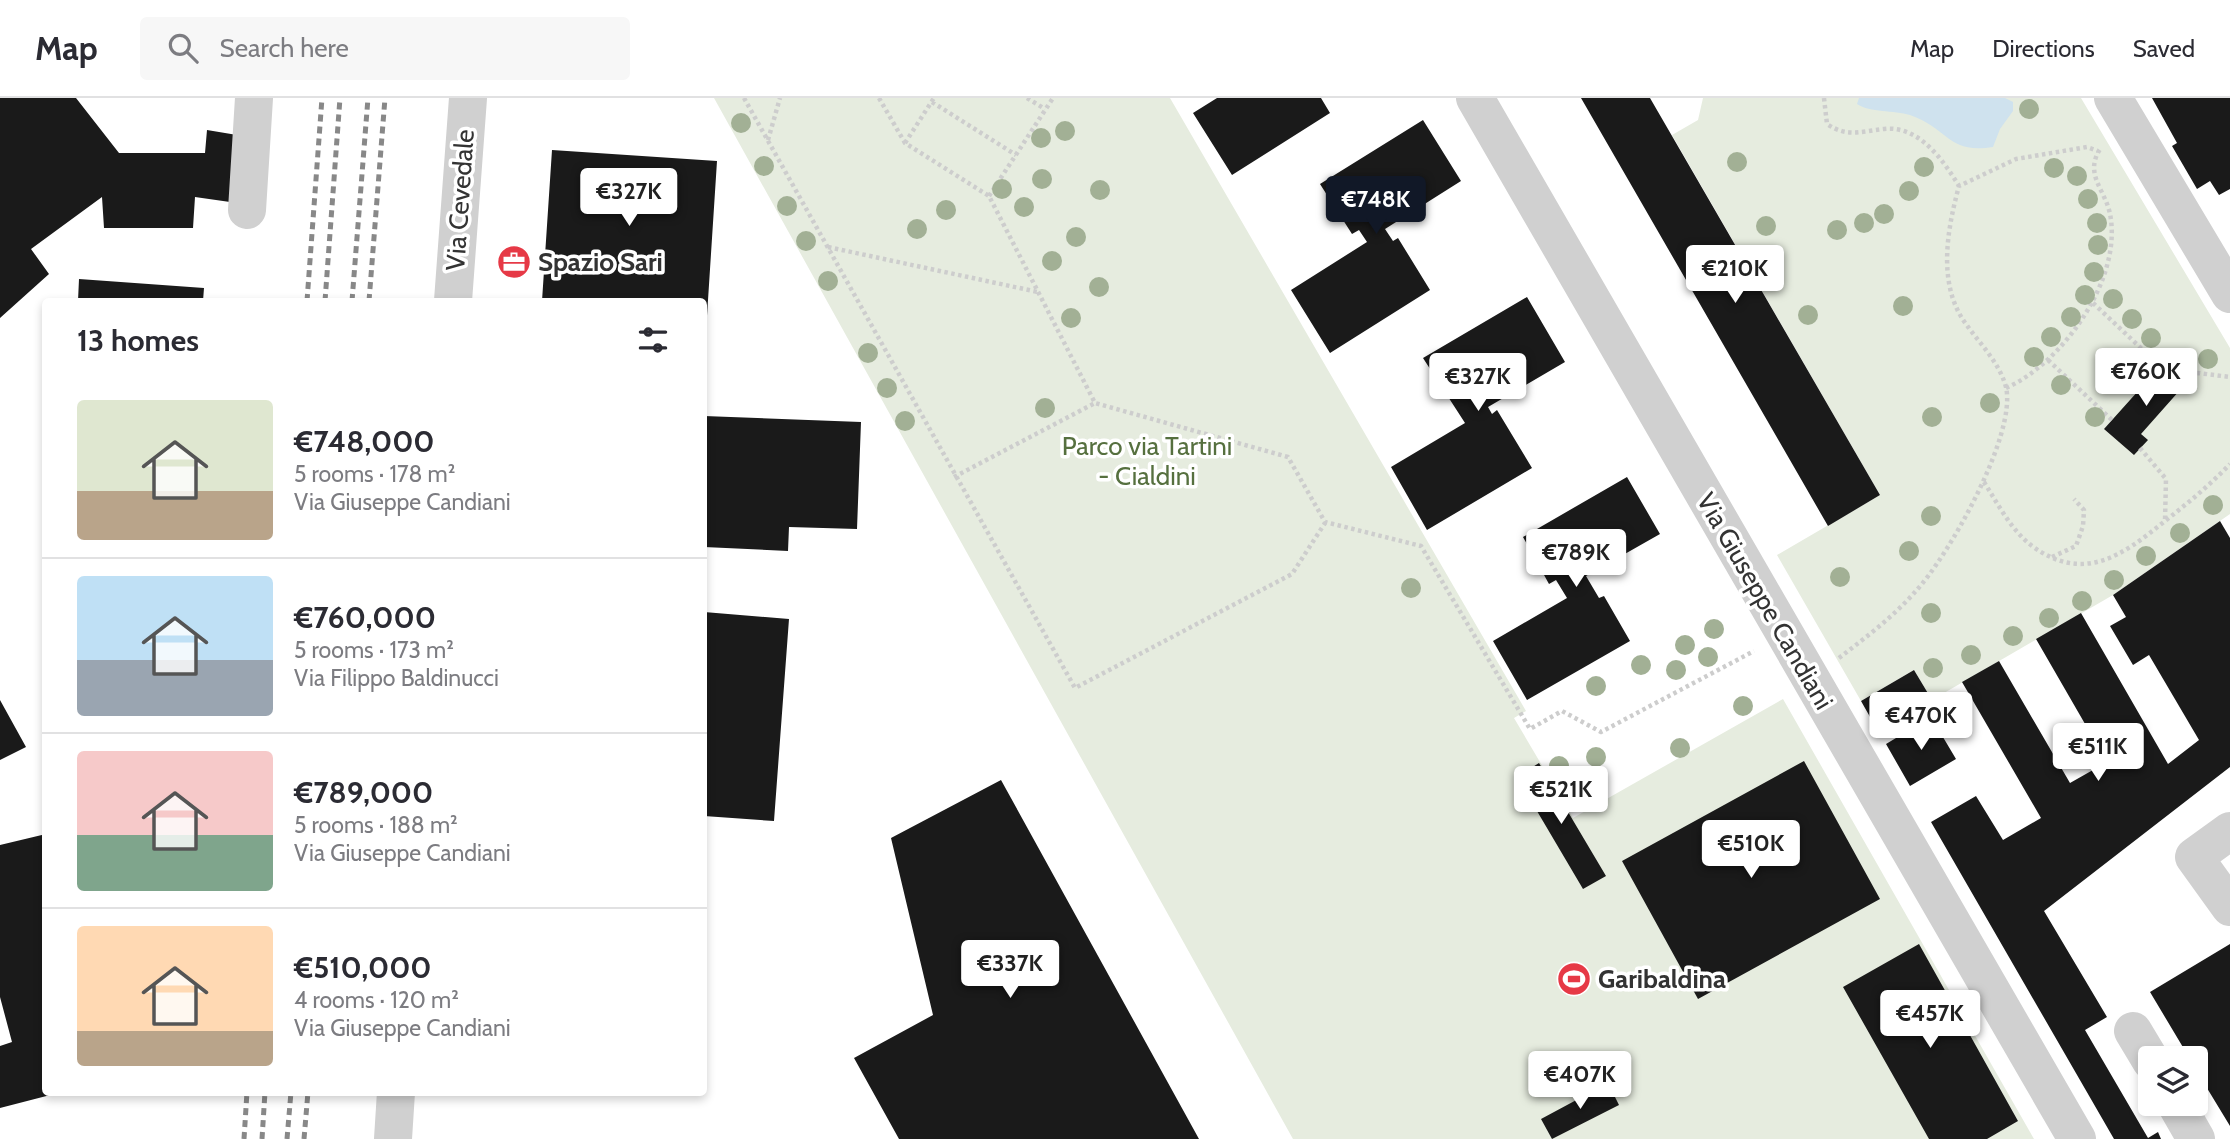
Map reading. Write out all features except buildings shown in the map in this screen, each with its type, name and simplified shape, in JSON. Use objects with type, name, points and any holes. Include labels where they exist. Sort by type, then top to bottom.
[{"type":"street","points":[[247,210],[254,98]]},
{"type":"street","name":"Via Cevedale","points":[[453,298],[468,98]]},
{"type":"street","name":"Via Giuseppe Candiani","points":[[1475,98],[2077,1139]]},
{"type":"street","points":[[2113,98],[2230,294]]},
{"type":"street","points":[[2230,831],[2194,857],[2230,907]]},
{"type":"street","points":[[393,1139],[396,1096]]},
{"type":"street","points":[[2183,1116],[2196,1139]]},
{"type":"path","points":[[744,98],[954,477],[1075,688],[1292,574],[1325,522]]},
{"type":"path","points":[[768,140],[780,98]]},
{"type":"path","points":[[879,98],[905,143],[989,197],[1094,403]]},
{"type":"path","points":[[1027,98],[1045,109]]},
{"type":"path","points":[[989,197],[1053,98]]},
{"type":"path","points":[[1824,98],[1827,124],[1839,132],[1858,134],[1887,128],[1909,132],[1945,163],[1959,186],[1953,208],[1947,283],[1965,323],[1988,350],[2006,388],[2003,424],[1984,481],[1953,540],[1916,592],[1838,660]]},
{"type":"path","points":[[905,143],[933,100],[1016,155]]},
{"type":"path","points":[[2006,388],[2028,378],[2049,360],[2093,303],[2112,244],[2110,211],[2094,178],[2093,167],[2098,151],[2108,143]]},
{"type":"path","points":[[1959,186],[2016,159],[2087,147],[2098,151]]},
{"type":"path","points":[[827,246],[1039,292]]},
{"type":"path","points":[[2093,303],[2160,366]]},
{"type":"path","points":[[2049,360],[2112,420]]},
{"type":"path","points":[[2183,376],[2198,373],[2230,377]]},
{"type":"path","points":[[954,477],[1094,403],[1288,457],[1325,522],[1421,546],[1530,729],[1562,710],[1601,732],[1761,647]]},
{"type":"path","points":[[2140,448],[2166,479],[2165,522]]},
{"type":"path","points":[[1984,481],[2008,520],[2031,545],[2051,558],[2079,565],[2104,562],[2131,548],[2165,522],[2230,464]]},
{"type":"path","points":[[2051,558],[2076,546],[2083,526],[2084,510],[2074,499]]},
{"type":"green space","name":"Parco via Tartini - Cialdini","points":[[714,98],[1170,98],[1526,711],[1514,718],[1573,818],[1783,699],[2034,1139],[1293,1139]]},
{"type":"green space","points":[[1703,98],[2081,98],[2230,348],[2230,514],[2113,595],[1932,700],[1914,670],[1861,701],[1777,555],[1880,495],[1672,135],[1698,120]]},
{"type":"water","points":[[1859,98],[2005,98],[2013,102],[2013,111],[2000,129],[1993,147],[1966,147],[1910,115],[1862,107],[1857,104]]},
{"type":"railway","points":[[307,298],[322,98]]},
{"type":"railway","points":[[325,298],[340,98]]},
{"type":"railway","points":[[352,298],[368,98]]},
{"type":"railway","points":[[369,298],[385,98]]},
{"type":"railway","points":[[244,1139],[247,1096]]},
{"type":"railway","points":[[262,1139],[265,1096]]},
{"type":"railway","points":[[287,1139],[291,1096]]},
{"type":"railway","points":[[304,1139],[308,1096]]},
{"type":"place","name":"Spazio Sari","points":[[514,262]]},
{"type":"place","name":"Garibaldina","points":[[1574,979]]}]
